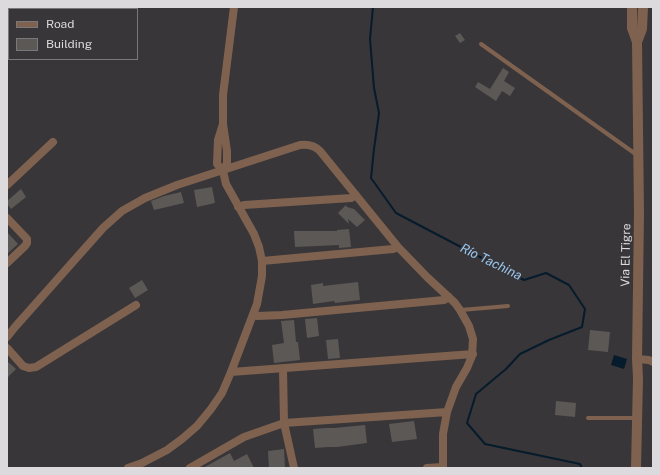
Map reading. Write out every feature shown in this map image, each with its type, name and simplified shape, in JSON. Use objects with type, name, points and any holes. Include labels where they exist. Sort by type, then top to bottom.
[{"type":"street","points":[[128,468],[142,463],[167,450],[197,426],[211,409],[222,393],[257,304],[262,276],[262,260],[254,234],[226,184],[223,170],[217,164],[218,140],[223,124],[223,95],[234,7]]},
{"type":"street","name":"Via El Tigre","points":[[632,7],[632,28],[637,42],[639,213],[636,468]]},
{"type":"street","name":"Via El Tigre","points":[[637,42],[642,29],[643,7]]},
{"type":"street","points":[[7,186],[53,142]]},
{"type":"street","points":[[7,337],[14,327],[79,254],[103,228],[122,211],[145,198],[177,185],[300,145],[310,145],[320,151],[398,247],[449,297],[460,310],[472,334],[473,354],[468,368],[456,387],[447,412],[443,434],[443,467],[427,468]]},
{"type":"street","points":[[238,207],[244,205],[351,198],[356,195]]},
{"type":"street","points":[[7,218],[27,239],[27,243],[7,263]]},
{"type":"street","points":[[262,260],[393,249],[398,247]]},
{"type":"street","points":[[253,314],[257,316],[282,315],[436,301],[444,300],[449,297]]},
{"type":"street","points":[[7,348],[23,366],[29,368],[36,366],[136,305]]},
{"type":"street","points":[[231,372],[473,354]]},
{"type":"street","points":[[637,359],[649,360],[653,362]]},
{"type":"street","points":[[283,369],[284,423],[294,468]]},
{"type":"street","points":[[190,468],[244,437],[284,423],[447,412]]},
{"type":"lane","points":[[481,44],[638,156]]},
{"type":"lane","points":[[460,310],[508,306]]},
{"type":"lane","points":[[588,418],[637,418]]},
{"type":"water","points":[[614,355],[627,359],[624,369],[611,365]]},
{"type":"building","points":[[460,33],[465,40],[460,43],[455,36]]},
{"type":"building","points":[[503,68],[509,72],[504,81],[515,88],[510,96],[502,91],[496,101],[475,87],[478,82],[490,89]]},
{"type":"building","points":[[212,187],[215,203],[197,207],[194,190]]},
{"type":"building","points":[[21,189],[26,197],[11,209],[7,204],[7,201]]},
{"type":"building","points":[[181,192],[184,203],[154,210],[151,201]]},
{"type":"building","points":[[346,205],[347,207],[354,209],[365,220],[357,227],[348,219],[349,224],[338,213]]},
{"type":"building","points":[[349,229],[351,247],[339,248],[339,245],[295,247],[294,231],[337,231]]},
{"type":"building","points":[[7,232],[18,244],[7,254]]},
{"type":"building","points":[[142,280],[148,290],[135,298],[129,288]]},
{"type":"building","points":[[358,282],[360,300],[335,303],[334,301],[313,304],[311,285],[323,283],[323,286]]},
{"type":"building","points":[[317,318],[319,336],[307,338],[305,319]]},
{"type":"building","points":[[294,320],[296,342],[298,342],[300,360],[274,363],[272,345],[284,343],[281,321]]},
{"type":"building","points":[[590,330],[610,332],[608,352],[588,350]]},
{"type":"building","points":[[338,339],[340,358],[328,359],[326,340]]},
{"type":"building","points":[[7,361],[16,369],[7,378]]},
{"type":"building","points":[[556,401],[576,403],[575,417],[555,415]]},
{"type":"building","points":[[414,421],[417,439],[392,442],[389,424]]},
{"type":"building","points":[[365,425],[367,443],[315,448],[313,429]]},
{"type":"building","points":[[284,449],[285,468],[269,468],[268,451]]},
{"type":"building","points":[[230,453],[234,461],[247,454],[254,468],[203,468]]},
{"type":"waterway","name":"Río Tachina","points":[[373,7],[370,39],[374,88],[379,113],[371,178],[396,213],[524,280],[546,273],[569,285],[585,309],[582,327],[549,340],[520,354],[506,369],[476,394],[467,423],[485,444],[580,464],[582,468]]}]
